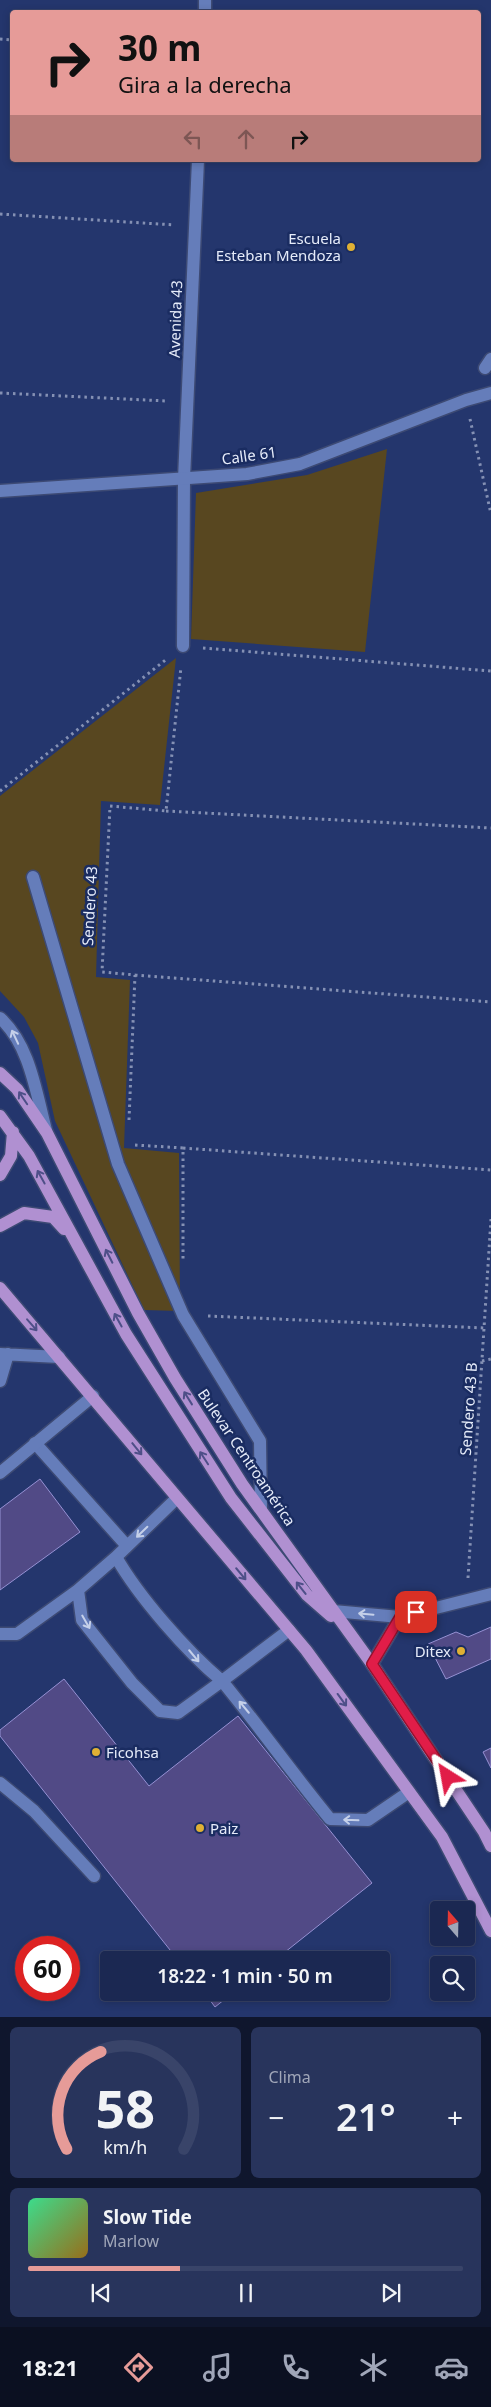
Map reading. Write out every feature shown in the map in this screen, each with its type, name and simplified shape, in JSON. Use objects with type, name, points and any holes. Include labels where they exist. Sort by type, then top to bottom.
[{"type":"main road","name":"Bulevar Centroamérica","points":[[0,1073],[17,1089],[47,1133],[138,1313],[180,1386],[261,1510],[372,1664],[488,1833],[491,1846]]},
{"type":"main road","points":[[0,1116],[29,1156],[126,1334],[231,1498],[307,1595],[349,1633]]},
{"type":"main road","points":[[0,1175],[11,1156],[13,1132]]},
{"type":"main road","points":[[0,1226],[24,1213],[53,1217],[73,1238]]},
{"type":"main road","points":[[0,1288],[306,1650],[442,1837],[491,1931]]},
{"type":"street","name":"Avenida 43","points":[[184,479],[198,162]]},
{"type":"street","name":"Calle 61","points":[[0,491],[247,474],[300,464],[466,400],[491,394]]},
{"type":"street","points":[[183,646],[184,479]]},
{"type":"street","points":[[33,877],[118,1164],[183,1315],[260,1441],[261,1510]]},
{"type":"street","points":[[0,1018],[11,1028],[26,1059],[47,1133]]},
{"type":"street","points":[[0,1381],[4,1354],[59,1357]]},
{"type":"street","points":[[0,1473],[93,1396]]},
{"type":"street","points":[[36,1444],[127,1546]]},
{"type":"street","points":[[0,1634],[17,1634],[78,1590],[116,1557],[177,1498]]},
{"type":"street","points":[[116,1557],[134,1584],[199,1663],[222,1681],[260,1727],[296,1778],[330,1819],[368,1820],[409,1792]]},
{"type":"street","points":[[78,1590],[82,1620],[132,1683],[160,1711],[178,1713],[289,1630]]},
{"type":"street","points":[[333,1611],[400,1617],[491,1594]]},
{"type":"street","points":[[372,1664],[400,1617]]},
{"type":"street","points":[[0,1782],[34,1811],[94,1876]]},
{"type":"path","points":[[0,214],[195,226]]},
{"type":"path","points":[[0,393],[188,401]]},
{"type":"path","points":[[466,400],[491,514]]},
{"type":"path","points":[[0,791],[183,646],[491,671]]},
{"type":"path","points":[[183,646],[166,811],[491,828]]},
{"type":"path","name":"Sendero 43","points":[[135,975],[102,972],[110,806],[166,811]]},
{"type":"path","points":[[128,1124],[135,975],[491,1002]]},
{"type":"path","points":[[128,1144],[491,1170]]},
{"type":"path","points":[[183,1148],[183,1266]]},
{"type":"path","name":"Sendero 43 B","points":[[467,1600],[491,1219]]},
{"type":"path","points":[[183,1315],[484,1328]]},
{"type":"path","points":[[482,1362],[491,1359]]},
{"type":"shaded area","points":[[387,449],[365,652],[191,639],[196,493],[307,475]]},
{"type":"shaded area","points":[[176,658],[160,805],[101,801],[96,977],[130,980],[124,1148],[179,1153],[180,1311],[144,1310],[55,1121],[38,1043],[24,1017],[0,991],[0,796]]},
{"type":"building","points":[[40,1479],[80,1532],[0,1590],[0,1509]]},
{"type":"building","name":"Ditex","points":[[491,1627],[491,1659],[446,1679],[428,1644],[456,1632],[468,1637]]},
{"type":"building","name":"Paiz","points":[[64,1679],[149,1786],[238,1716],[372,1883],[286,1951],[171,1951],[0,1736],[0,1730]]},
{"type":"building","points":[[491,1748],[491,1768],[483,1752]]},
{"type":"building","points":[[211,2001],[223,2001],[215,2007]]},
{"type":"place","name":"Escuela Esteban Mendoza","points":[[351,247]]},
{"type":"place","name":"Ditex","points":[[461,1651]]},
{"type":"place","name":"Ficohsa","points":[[96,1752]]},
{"type":"place","name":"Paiz","points":[[200,1828]]},
{"type":"route","points":[[416,1612],[400,1617],[372,1664],[448,1777]]}]
